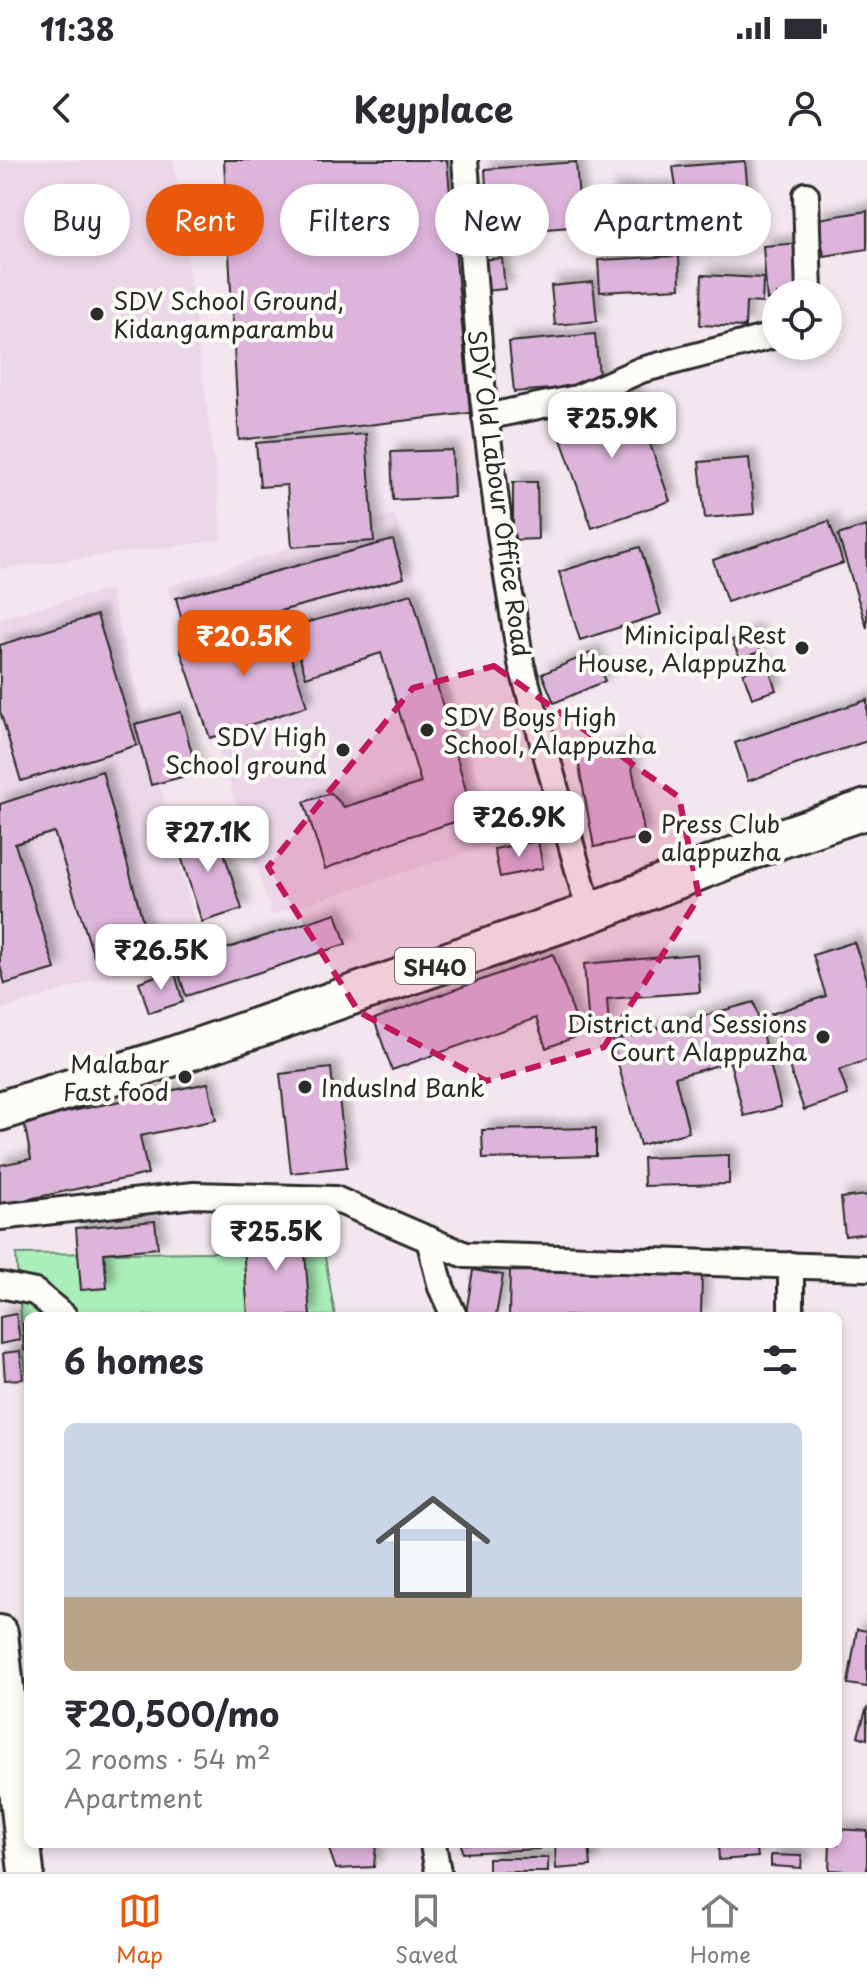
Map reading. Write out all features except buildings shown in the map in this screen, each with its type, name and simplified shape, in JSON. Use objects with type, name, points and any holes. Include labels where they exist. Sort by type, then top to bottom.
[{"type":"main road","name":"SH40","points":[[0,1111],[171,1057],[590,913],[779,839],[867,809]]},
{"type":"main road","points":[[0,1633],[24,1836]]},
{"type":"street","name":"SDV Old Labour Office Road","points":[[465,160],[485,417],[521,663],[590,913]]},
{"type":"street","points":[[806,195],[809,280]]},
{"type":"street","points":[[485,417],[577,398],[641,370],[762,339]]},
{"type":"street","points":[[0,1217],[194,1195],[335,1199],[465,1255],[867,1268]]},
{"type":"street","points":[[429,1239],[441,1287],[452,1312]]},
{"type":"street","points":[[791,1265],[791,1312]]},
{"type":"street","points":[[0,1285],[35,1292],[59,1312]]},
{"type":"street","points":[[434,1848],[438,1872]]},
{"type":"highlighted area","points":[[494,666],[679,797],[699,897],[604,1047],[486,1081],[359,1012],[268,867],[413,688]]},
{"type":"shaded area","name":"SDV School Ground, Kidangamparambu","points":[[0,160],[174,160],[177,184],[146,184],[146,256],[187,256],[222,540],[0,569]]},
{"type":"shaded area","name":"SDV High School ground","points":[[394,514],[498,842],[272,915],[167,587]]},
{"type":"shaded area","points":[[110,589],[201,947],[0,1010],[0,618]]},
{"type":"green space","points":[[324,1251],[334,1312],[24,1312],[24,1355],[16,1254]]},
{"type":"place","name":"SDV School Ground, Kidangamparambu","points":[[97,314]]},
{"type":"place","name":"Minicipal Rest House, Alappuzha","points":[[802,648]]},
{"type":"place","name":"SDV Boys High School, Alappuzha","points":[[427,730]]},
{"type":"place","name":"SDV High School ground","points":[[343,750]]},
{"type":"place","name":"Press Club alappuzha","points":[[645,837]]},
{"type":"place","name":"District and Sessions Court Alappuzha","points":[[823,1037]]},
{"type":"place","name":"Malabar Fast food","points":[[185,1077]]},
{"type":"place","name":"Induslnd Bank","points":[[305,1087]]}]
